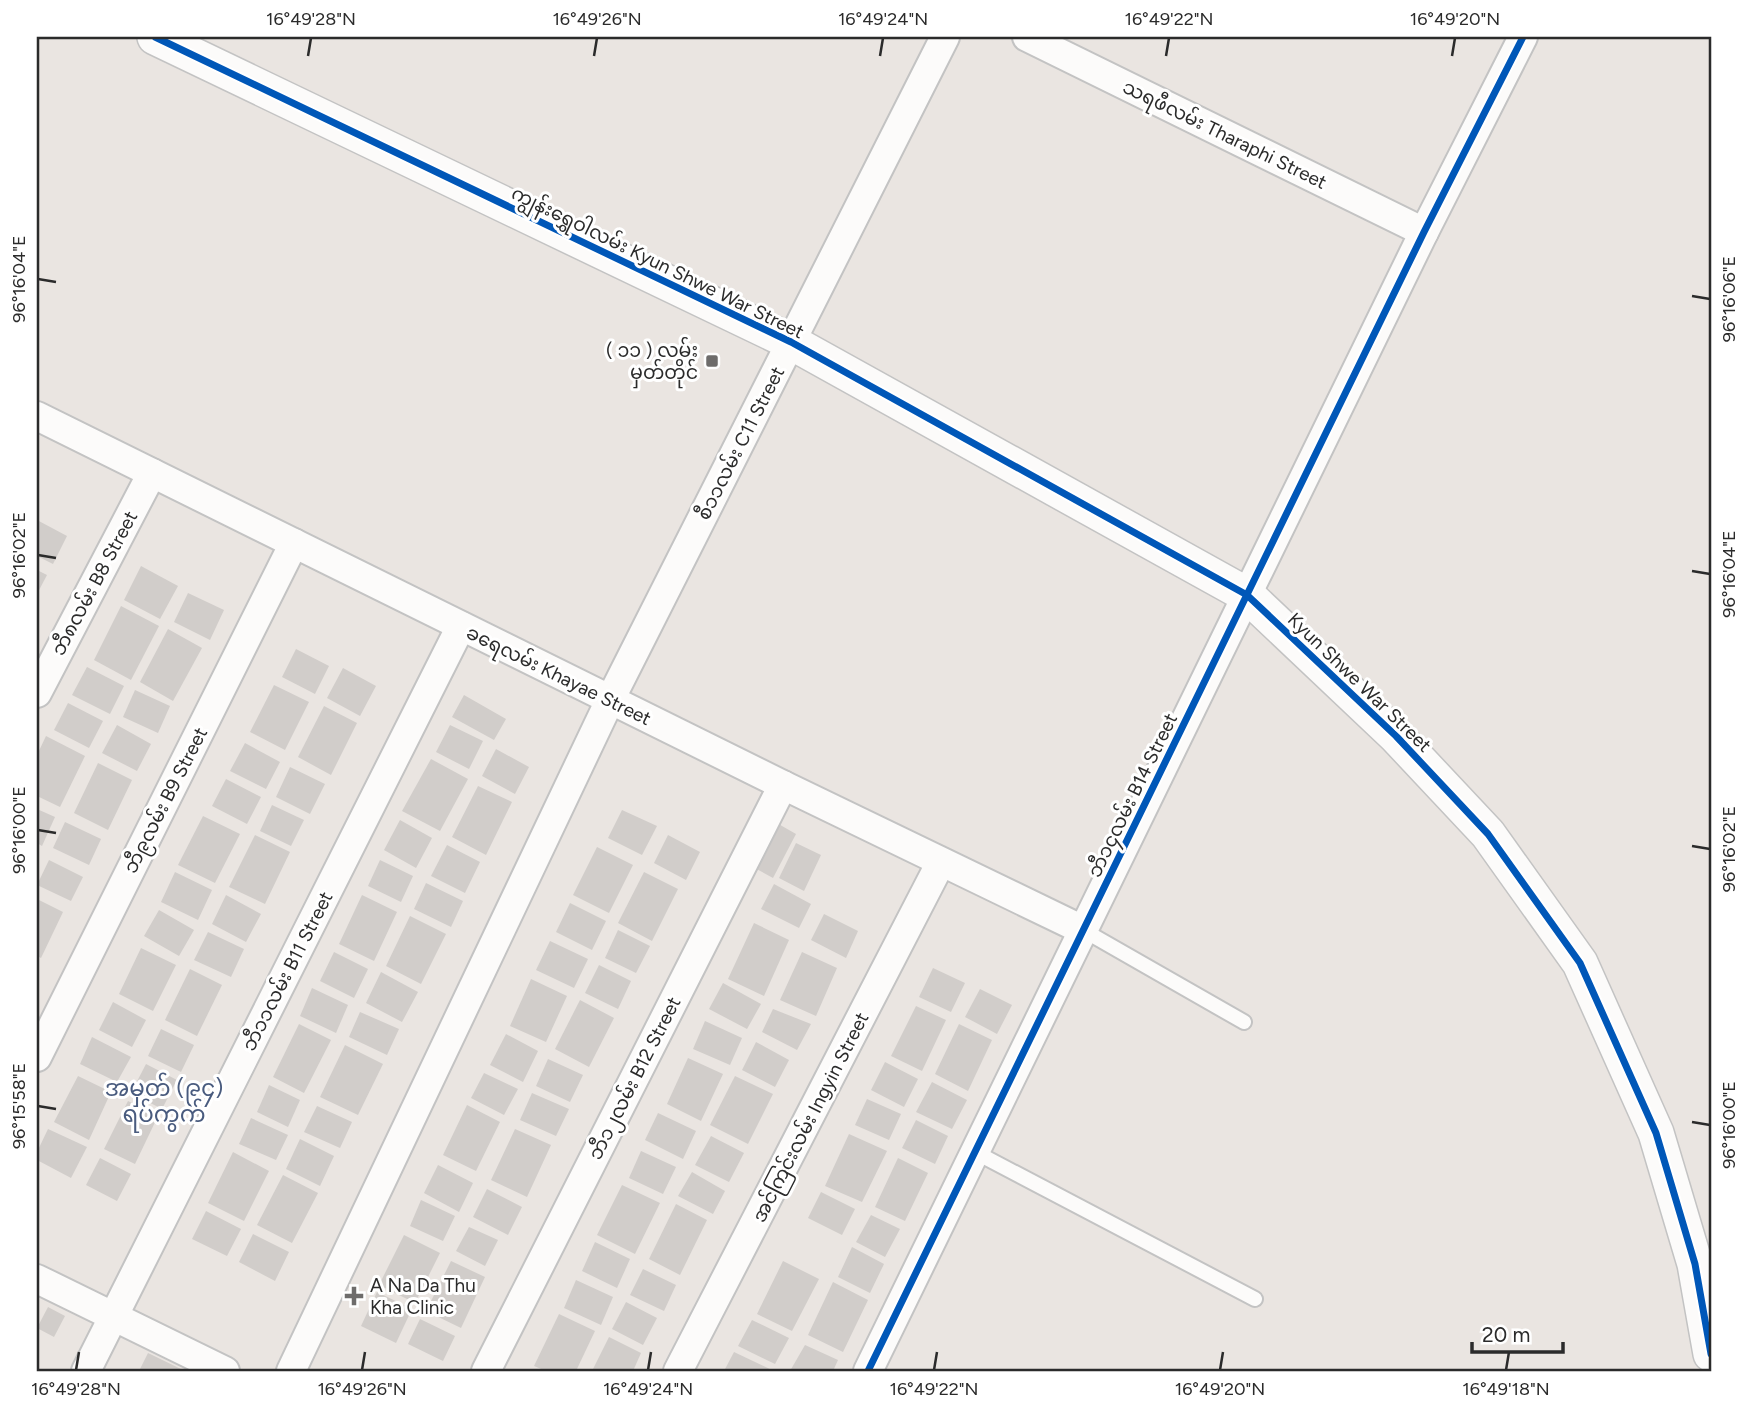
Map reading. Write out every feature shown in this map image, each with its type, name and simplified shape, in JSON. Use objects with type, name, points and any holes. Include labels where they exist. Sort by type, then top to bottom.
[{"type":"street","name":"ကျွန်းရွှေဝါလမ်း Kyun Shwe War Street","points":[[155,37],[791,342],[1247,595]]},
{"type":"street","name":"စီ၁၁လမ်း C11 Street","points":[[610,700],[945,37]]},
{"type":"street","name":"သရဖီလမ်း Tharaphi Street","points":[[1027,37],[1424,232]]},
{"type":"street","name":"ဘီ၁၄လမ်း B14 Street","points":[[868,1371],[1424,232],[1523,37]]},
{"type":"street","name":"ခရေလမ်း Khayae Street","points":[[37,416],[610,700],[1083,930]]},
{"type":"street","name":"ဘီ၈လမ်း B8 Street","points":[[37,693],[152,473]]},
{"type":"street","name":"ဘီ၉လမ်း B9 Street","points":[[37,1057],[294,543]]},
{"type":"street","name":"Kyun Shwe War Street","points":[[1247,595],[1396,736],[1488,834],[1580,963],[1656,1133],[1695,1264],[1711,1354]]},
{"type":"street","name":"ဘီ၁၁လမ်း B11 Street","points":[[86,1371],[461,626]]},
{"type":"street","points":[[291,1371],[610,700]]},
{"type":"street","name":"ဘီ၁၂လမ်း B12 Street","points":[[486,1371],[783,785]]},
{"type":"street","name":"အင်ကြင်းလမ်း Ingyin Street","points":[[678,1371],[941,862]]},
{"type":"street","points":[[37,1279],[225,1371]]},
{"type":"lane","points":[[1083,930],[1244,1022]]},
{"type":"lane","points":[[975,1152],[1255,1299]]},
{"type":"building","points":[[37,520],[67,536],[53,564],[37,556]]},
{"type":"building","points":[[141,566],[178,586],[160,619],[124,600]]},
{"type":"building","points":[[37,570],[47,575],[37,594]]},
{"type":"building","points":[[188,593],[224,610],[210,640],[174,622]]},
{"type":"building","points":[[121,606],[159,626],[131,680],[94,660]]},
{"type":"building","points":[[168,629],[202,648],[173,701],[140,682]]},
{"type":"building","points":[[296,649],[329,666],[315,694],[282,677]]},
{"type":"building","points":[[87,667],[124,686],[110,714],[72,695]]},
{"type":"building","points":[[343,668],[376,686],[360,716],[327,698]]},
{"type":"building","points":[[274,685],[309,702],[285,750],[250,732]]},
{"type":"building","points":[[135,690],[170,706],[158,733],[123,717]]},
{"type":"building","points":[[464,695],[506,719],[494,740],[452,717]]},
{"type":"building","points":[[68,703],[103,721],[89,748],[54,730]]},
{"type":"building","points":[[324,706],[357,723],[331,775],[298,757]]},
{"type":"building","points":[[117,725],[151,744],[137,771],[102,753]]},
{"type":"building","points":[[450,725],[483,741],[469,769],[436,752]]},
{"type":"building","points":[[46,736],[85,756],[60,807],[37,796],[37,755]]},
{"type":"building","points":[[245,743],[280,762],[266,789],[230,771]]},
{"type":"building","points":[[496,749],[529,767],[515,794],[482,776]]},
{"type":"building","points":[[431,759],[468,779],[440,831],[402,811]]},
{"type":"building","points":[[98,763],[132,780],[108,830],[74,813]]},
{"type":"building","points":[[290,767],[325,784],[310,814],[276,797]]},
{"type":"building","points":[[226,779],[261,797],[247,824],[212,806]]},
{"type":"building","points":[[478,786],[512,802],[486,855],[452,837]]},
{"type":"building","points":[[272,805],[304,820],[291,846],[260,831]]},
{"type":"building","points":[[37,809],[55,817],[42,846],[37,843]]},
{"type":"building","points":[[622,810],[657,826],[642,855],[608,838]]},
{"type":"building","points":[[203,816],[240,834],[215,883],[178,865]]},
{"type":"building","points":[[400,820],[432,838],[416,868],[384,850]]},
{"type":"building","points":[[65,822],[101,839],[89,865],[53,848]]},
{"type":"building","points":[[775,822],[796,834],[773,878],[753,867]]},
{"type":"building","points":[[255,835],[290,852],[265,904],[229,887]]},
{"type":"building","points":[[668,835],[700,852],[686,880],[654,863]]},
{"type":"building","points":[[796,843],[821,855],[804,891],[779,878]]},
{"type":"building","points":[[447,845],[480,862],[465,893],[431,876]]},
{"type":"building","points":[[597,847],[633,865],[609,913],[573,895]]},
{"type":"building","points":[[49,860],[83,877],[71,901],[37,885]]},
{"type":"building","points":[[380,860],[413,876],[401,902],[368,886]]},
{"type":"building","points":[[175,872],[212,890],[198,920],[161,902]]},
{"type":"building","points":[[644,872],[678,889],[652,941],[618,923]]},
{"type":"building","points":[[426,883],[463,901],[451,927],[414,909]]},
{"type":"building","points":[[774,884],[811,904],[799,928],[761,909]]},
{"type":"building","points":[[226,895],[261,914],[246,942],[212,924]]},
{"type":"building","points":[[362,895],[397,912],[374,961],[339,944]]},
{"type":"building","points":[[37,899],[63,912],[41,958],[37,956]]},
{"type":"building","points":[[570,903],[606,921],[592,950],[556,932]]},
{"type":"building","points":[[159,910],[194,930],[179,956],[144,936]]},
{"type":"building","points":[[824,914],[858,931],[846,958],[811,940]]},
{"type":"building","points":[[410,916],[446,934],[421,984],[386,966]]},
{"type":"building","points":[[754,923],[789,940],[764,996],[728,979]]},
{"type":"building","points":[[618,930],[650,946],[636,973],[605,958]]},
{"type":"building","points":[[208,932],[244,949],[231,977],[194,960]]},
{"type":"building","points":[[550,941],[588,959],[574,988],[536,970]]},
{"type":"building","points":[[141,948],[176,965],[153,1011],[119,994]]},
{"type":"building","points":[[334,952],[368,969],[354,998],[320,981]]},
{"type":"building","points":[[802,952],[837,968],[816,1016],[780,1000]]},
{"type":"building","points":[[599,965],[631,981],[618,1009],[585,993]]},
{"type":"building","points":[[933,968],[965,983],[951,1012],[919,997]]},
{"type":"building","points":[[190,969],[222,985],[197,1036],[165,1020]]},
{"type":"building","points":[[381,972],[418,992],[402,1022],[366,1003]]},
{"type":"building","points":[[531,979],[567,996],[546,1042],[510,1026]]},
{"type":"building","points":[[723,983],[761,1004],[747,1029],[709,1009]]},
{"type":"building","points":[[312,988],[348,1005],[336,1033],[300,1016]]},
{"type":"building","points":[[980,989],[1012,1005],[997,1034],[965,1017]]},
{"type":"building","points":[[580,1000],[614,1018],[589,1067],[555,1049]]},
{"type":"building","points":[[113,1002],[146,1020],[132,1047],[99,1030]]},
{"type":"building","points":[[916,1006],[946,1020],[922,1071],[891,1056]]},
{"type":"building","points":[[773,1009],[811,1024],[797,1050],[762,1032]]},
{"type":"building","points":[[360,1012],[399,1029],[387,1055],[349,1037]]},
{"type":"building","points":[[705,1021],[742,1038],[730,1065],[693,1049]]},
{"type":"building","points":[[299,1024],[331,1040],[304,1093],[273,1077]]},
{"type":"building","points":[[959,1024],[992,1040],[968,1091],[935,1074]]},
{"type":"building","points":[[161,1029],[194,1045],[181,1072],[148,1056]]},
{"type":"building","points":[[506,1034],[538,1051],[523,1082],[490,1065]]},
{"type":"building","points":[[92,1037],[131,1057],[117,1082],[80,1064]]},
{"type":"building","points":[[756,1042],[789,1060],[775,1087],[742,1070]]},
{"type":"building","points":[[345,1045],[383,1064],[358,1115],[320,1097]]},
{"type":"building","points":[[688,1058],[723,1074],[701,1121],[667,1104]]},
{"type":"building","points":[[548,1059],[583,1075],[570,1102],[536,1086]]},
{"type":"building","points":[[885,1062],[918,1079],[904,1107],[871,1090]]},
{"type":"building","points":[[146,1064],[177,1080],[162,1109],[131,1093]]},
{"type":"building","points":[[484,1073],[518,1089],[504,1115],[471,1098]]},
{"type":"building","points":[[78,1076],[111,1092],[89,1140],[54,1122]]},
{"type":"building","points":[[735,1076],[773,1094],[748,1144],[710,1125]]},
{"type":"building","points":[[932,1082],[967,1100],[952,1129],[916,1112]]},
{"type":"building","points":[[269,1085],[300,1100],[288,1127],[257,1112]]},
{"type":"building","points":[[532,1093],[569,1109],[556,1136],[520,1120]]},
{"type":"building","points":[[867,1099],[901,1114],[889,1140],[855,1125]]},
{"type":"building","points":[[128,1101],[158,1116],[135,1164],[104,1149]]},
{"type":"building","points":[[467,1105],[500,1122],[476,1171],[443,1155]]},
{"type":"building","points":[[317,1106],[352,1122],[340,1148],[304,1132]]},
{"type":"building","points":[[658,1113],[696,1131],[683,1159],[645,1140]]},
{"type":"building","points":[[251,1118],[288,1135],[276,1160],[239,1144]]},
{"type":"building","points":[[916,1120],[948,1136],[935,1164],[902,1148]]},
{"type":"building","points":[[48,1129],[87,1147],[71,1178],[37,1160],[37,1152]]},
{"type":"building","points":[[515,1129],[551,1145],[527,1197],[491,1180]]},
{"type":"building","points":[[849,1134],[887,1151],[862,1202],[825,1186]]},
{"type":"building","points":[[711,1136],[744,1153],[729,1182],[695,1165]]},
{"type":"building","points":[[300,1139],[334,1156],[320,1186],[286,1169]]},
{"type":"building","points":[[641,1151],[676,1167],[663,1194],[629,1178]]},
{"type":"building","points":[[233,1152],[269,1171],[244,1221],[208,1203]]},
{"type":"building","points":[[100,1158],[131,1174],[117,1201],[86,1185]]},
{"type":"building","points":[[898,1158],[928,1173],[905,1221],[875,1207]]},
{"type":"building","points":[[438,1165],[473,1183],[459,1212],[424,1193]]},
{"type":"building","points":[[692,1172],[725,1191],[713,1214],[678,1196]]},
{"type":"building","points":[[283,1175],[318,1193],[292,1243],[257,1225]]},
{"type":"building","points":[[622,1185],[660,1203],[635,1254],[597,1235]]},
{"type":"building","points":[[487,1189],[522,1207],[508,1235],[473,1217]]},
{"type":"building","points":[[821,1192],[855,1209],[842,1235],[808,1218]]},
{"type":"building","points":[[421,1200],[455,1216],[443,1241],[410,1226]]},
{"type":"building","points":[[676,1204],[707,1220],[680,1275],[649,1259]]},
{"type":"building","points":[[206,1211],[241,1229],[227,1256],[192,1239]]},
{"type":"building","points":[[871,1215],[900,1229],[885,1257],[856,1242]]},
{"type":"building","points":[[469,1227],[498,1240],[485,1266],[456,1251]]},
{"type":"building","points":[[253,1234],[289,1252],[275,1281],[239,1262]]},
{"type":"building","points":[[404,1235],[440,1253],[415,1303],[379,1285]]},
{"type":"building","points":[[595,1242],[630,1259],[617,1288],[582,1271]]},
{"type":"building","points":[[852,1247],[884,1264],[870,1293],[838,1277]]},
{"type":"building","points":[[451,1261],[485,1277],[461,1328],[426,1311]]},
{"type":"building","points":[[783,1261],[819,1279],[792,1331],[757,1314]]},
{"type":"building","points":[[643,1269],[676,1285],[664,1311],[630,1295]]},
{"type":"building","points":[[576,1280],[613,1297],[601,1325],[564,1308]]},
{"type":"building","points":[[833,1282],[868,1300],[843,1352],[808,1335]]},
{"type":"building","points":[[377,1292],[412,1309],[396,1343],[361,1326]]},
{"type":"building","points":[[626,1302],[657,1318],[643,1345],[612,1329]]},
{"type":"building","points":[[48,1307],[65,1316],[54,1337],[37,1328]]},
{"type":"building","points":[[559,1314],[595,1331],[576,1371],[546,1371],[534,1366]]},
{"type":"building","points":[[420,1319],[455,1336],[443,1361],[408,1344]]},
{"type":"building","points":[[752,1320],[789,1338],[775,1364],[738,1346]]},
{"type":"building","points":[[609,1337],[641,1353],[633,1371],[592,1371]]},
{"type":"building","points":[[805,1345],[838,1360],[833,1371],[790,1371]]},
{"type":"building","points":[[734,1352],[774,1371],[724,1371]]},
{"type":"building","points":[[148,1353],[185,1371],[139,1371]]},
{"type":"cycle path","points":[[155,37],[791,342],[1247,595],[1396,736],[1488,834],[1580,963],[1656,1133],[1695,1264],[1711,1354]]},
{"type":"cycle path","points":[[868,1371],[1424,232],[1523,37]]},
{"type":"place","name":"( ၁၁ ) လမ်း မှတ်တိုင်","points":[[712,361]]},
{"type":"place","name":"A Na Da Thu Kha Clinic","points":[[354,1296]]},
{"type":"district","name":"အမှတ် (၉၄) ရပ်ကွက်","points":[[164,1101]]}]
